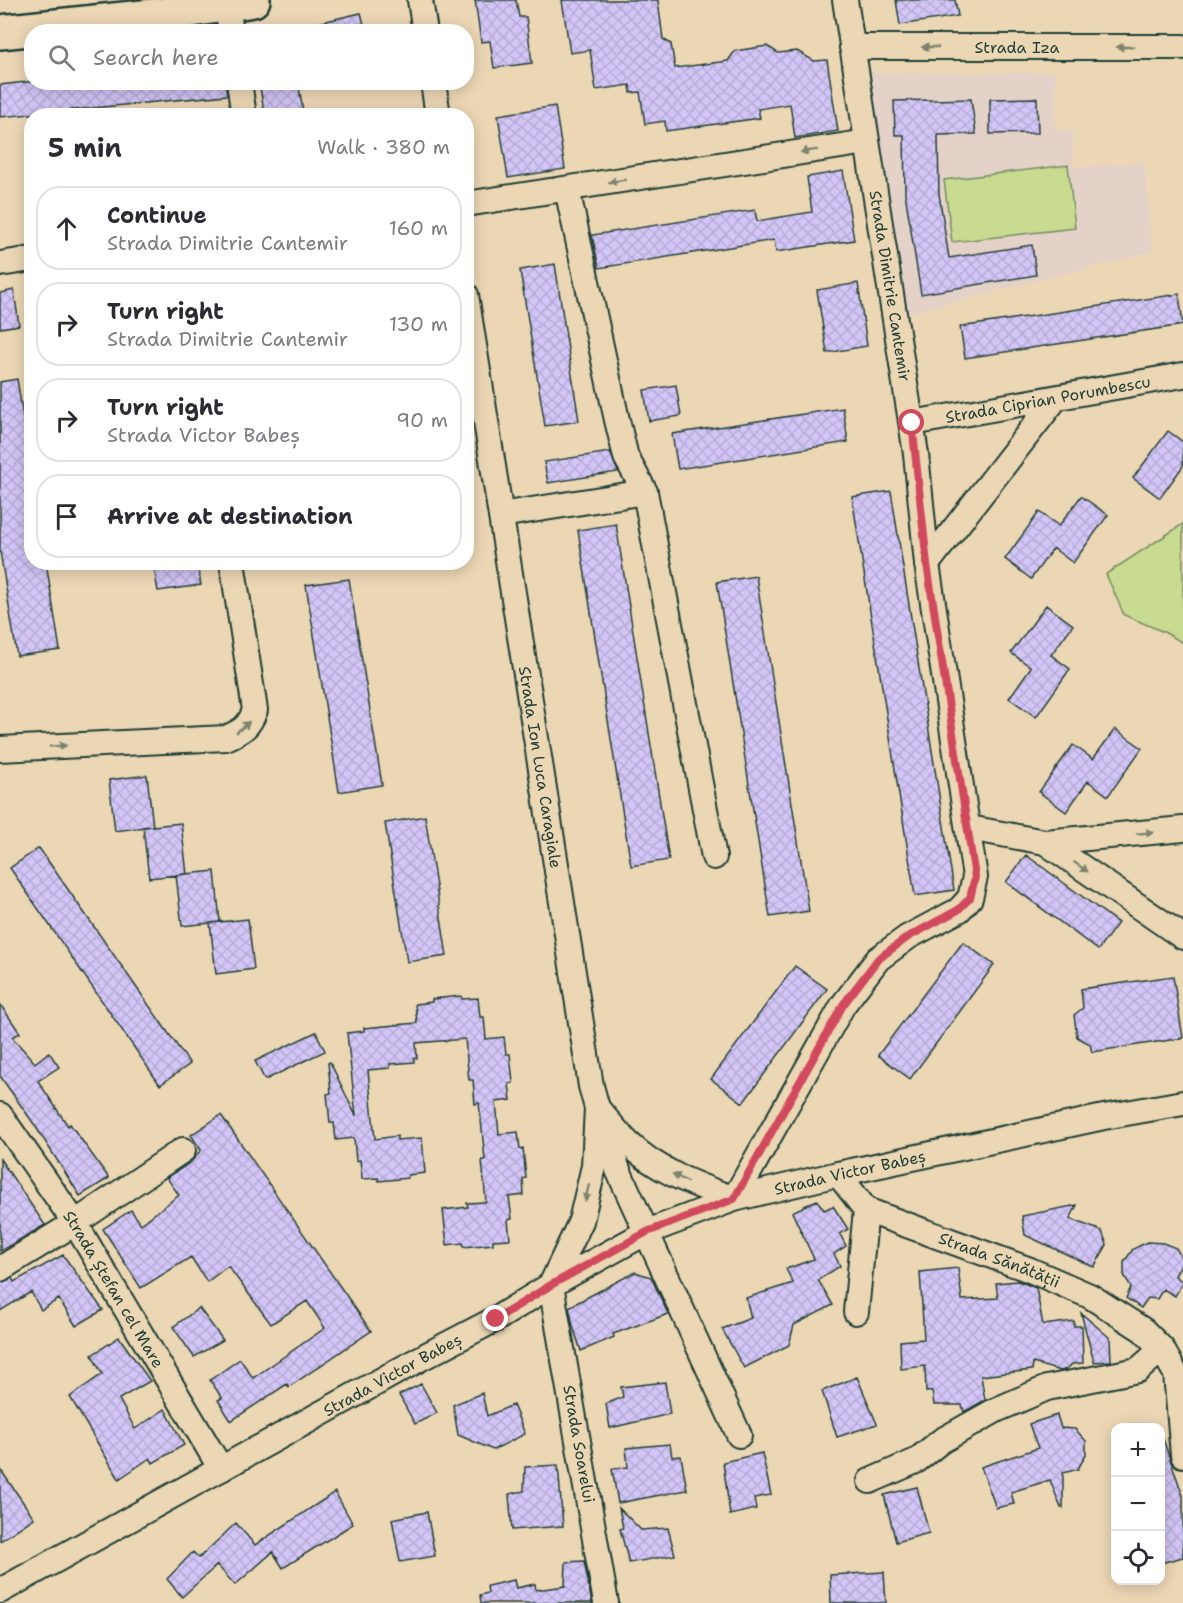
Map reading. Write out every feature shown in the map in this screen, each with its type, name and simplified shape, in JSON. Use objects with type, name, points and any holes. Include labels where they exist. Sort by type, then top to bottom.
[{"type":"street","points":[[420,0],[424,24]]},
{"type":"street","name":"Strada Dimitrie Cantemir","points":[[734,1199],[843,1005],[878,959],[908,937],[958,910],[970,898],[975,877],[927,564],[912,423],[845,0]]},
{"type":"street","points":[[76,24],[162,15],[237,12]]},
{"type":"street","points":[[0,32],[24,29]]},
{"type":"street","name":"Strada Iza","points":[[852,46],[1183,47]]},
{"type":"street","points":[[239,90],[243,108]]},
{"type":"street","points":[[434,90],[437,108]]},
{"type":"street","points":[[474,203],[867,142]]},
{"type":"street","points":[[567,189],[626,457],[645,492],[714,857]]},
{"type":"street","points":[[0,264],[24,260]]},
{"type":"street","name":"Strada Ion Luca Caragiale","points":[[474,345],[591,1086],[618,1170],[739,1435]]},
{"type":"street","name":"Strada Ciprian Porumbescu","points":[[912,423],[1183,375]]},
{"type":"street","points":[[927,564],[1056,398]]},
{"type":"street","points":[[501,515],[645,492]]},
{"type":"street","points":[[0,749],[226,738],[243,731],[255,710],[233,570]]},
{"type":"street","points":[[969,828],[1045,842],[1183,829]]},
{"type":"street","points":[[1045,842],[1183,937]]},
{"type":"street","name":"Strada Victor Babeș","points":[[0,1591],[496,1319],[551,1285],[647,1232],[734,1199],[838,1174],[1104,1117],[1183,1103]]},
{"type":"street","points":[[597,1108],[630,1144],[658,1166],[688,1182],[734,1199]]},
{"type":"street","points":[[551,1285],[581,1221],[594,1166],[597,1108]]},
{"type":"street","name":"Strada Ștefan cel Mare","points":[[0,1115],[75,1223],[221,1469]]},
{"type":"street","points":[[0,1269],[75,1223],[183,1150]]},
{"type":"street","points":[[838,1174],[866,1210],[856,1312]]},
{"type":"street","name":"Strada Sănătății","points":[[866,1210],[1030,1270],[1090,1296],[1143,1330],[1162,1349],[1180,1374],[1183,1455]]},
{"type":"street","name":"Strada Soarelui","points":[[551,1285],[606,1603]]},
{"type":"street","points":[[870,1481],[916,1461],[941,1441],[996,1410],[1047,1388],[1138,1370],[1162,1349]]},
{"type":"shaded area","points":[[866,73],[1056,73],[1056,130],[1073,130],[1073,167],[1145,162],[1152,252],[905,314]]},
{"type":"green space","points":[[1068,165],[1075,228],[952,242],[944,180]]},
{"type":"green space","points":[[1183,524],[1183,643],[1124,615],[1106,574]]},
{"type":"building","points":[[475,0],[516,0],[519,17],[526,17],[532,63],[494,68],[490,41],[481,42]]},
{"type":"building","points":[[562,0],[658,0],[663,39],[671,44],[675,68],[728,61],[735,51],[767,46],[778,53],[797,51],[814,61],[827,60],[838,131],[795,138],[790,104],[758,109],[760,118],[666,131],[665,121],[645,124],[640,92],[631,93],[630,85],[596,90],[590,50],[570,53]]},
{"type":"building","points":[[896,0],[955,0],[958,16],[900,25]]},
{"type":"building","points":[[361,13],[364,24],[313,24]]},
{"type":"building","points":[[24,82],[24,90],[226,90],[227,95],[93,108],[24,108],[24,115],[0,117],[0,85]]},
{"type":"building","points":[[260,90],[299,90],[303,108],[264,108]]},
{"type":"building","points":[[1037,98],[1038,133],[990,134],[990,99]]},
{"type":"building","points":[[971,99],[976,134],[938,135],[939,194],[949,258],[1032,245],[1036,275],[921,294],[905,193],[904,135],[895,135],[894,101]]},
{"type":"building","points":[[555,106],[565,169],[508,178],[498,115]]},
{"type":"building","points":[[843,171],[854,240],[776,252],[774,240],[599,268],[592,235],[755,210],[757,221],[812,212],[807,177]]},
{"type":"building","points":[[555,264],[579,421],[545,426],[520,270]]},
{"type":"building","points":[[858,283],[867,346],[827,353],[817,290]]},
{"type":"building","points":[[14,290],[19,325],[0,328],[0,293]]},
{"type":"building","points":[[1179,294],[1183,325],[965,358],[960,327]]},
{"type":"building","points":[[17,379],[24,423],[24,570],[47,570],[60,650],[17,656],[0,551],[0,382]]},
{"type":"building","points":[[676,385],[681,416],[649,421],[644,390]]},
{"type":"building","points":[[843,408],[848,442],[678,469],[672,434]]},
{"type":"building","points":[[1168,431],[1183,442],[1183,466],[1160,498],[1133,478]]},
{"type":"building","points":[[610,452],[618,472],[548,483],[544,462]]},
{"type":"building","points":[[891,491],[954,890],[915,896],[852,497]]},
{"type":"building","points":[[1081,496],[1108,515],[1073,563],[1053,548],[1031,579],[1005,559],[1039,512],[1059,526]]},
{"type":"building","points":[[616,524],[669,860],[631,866],[578,530]]},
{"type":"building","points":[[154,570],[198,570],[201,585],[158,591]]},
{"type":"building","points":[[756,576],[809,911],[770,917],[717,582]]},
{"type":"building","points":[[349,579],[382,785],[339,792],[306,585]]},
{"type":"building","points":[[1046,605],[1073,625],[1051,655],[1070,669],[1036,717],[1009,698],[1031,667],[1011,653]]},
{"type":"building","points":[[1115,729],[1142,748],[1108,796],[1088,781],[1066,812],[1039,792],[1073,745],[1093,759]]},
{"type":"building","points":[[147,775],[153,826],[115,831],[109,780]]},
{"type":"building","points":[[425,816],[447,956],[407,962],[385,823]]},
{"type":"building","points":[[181,823],[187,874],[149,878],[143,827]]},
{"type":"building","points":[[39,848],[190,1064],[160,1085],[10,868]]},
{"type":"building","points":[[1026,855],[1118,923],[1098,950],[1006,882]]},
{"type":"building","points":[[215,871],[220,922],[182,926],[176,875]]},
{"type":"building","points":[[248,919],[254,969],[216,974],[210,923]]},
{"type":"building","points":[[963,942],[994,965],[910,1079],[878,1055]]},
{"type":"building","points":[[795,966],[827,989],[743,1103],[711,1079]]},
{"type":"building","points":[[1173,976],[1183,1038],[1092,1052],[1090,1044],[1077,1037],[1074,1015],[1083,1008],[1081,989]]},
{"type":"building","points":[[461,996],[462,999],[478,998],[480,1017],[484,1017],[486,1039],[504,1037],[506,1054],[510,1054],[513,1083],[509,1084],[511,1100],[496,1102],[499,1134],[518,1132],[520,1149],[523,1148],[526,1178],[523,1179],[524,1195],[509,1197],[512,1219],[508,1220],[510,1239],[493,1240],[493,1244],[464,1247],[463,1243],[447,1245],[443,1210],[468,1207],[467,1203],[486,1202],[482,1160],[485,1160],[479,1103],[475,1104],[473,1080],[469,1080],[465,1039],[416,1043],[417,1058],[414,1058],[414,1062],[390,1064],[390,1068],[368,1070],[375,1139],[397,1136],[397,1140],[422,1138],[425,1173],[408,1175],[408,1178],[379,1181],[378,1178],[362,1179],[360,1160],[356,1161],[354,1138],[336,1140],[334,1123],[330,1123],[327,1094],[331,1093],[328,1063],[330,1062],[356,1116],[347,1033],[364,1031],[364,1028],[417,1023],[415,1004],[432,1002],[432,999]]},
{"type":"building","points":[[0,1004],[20,1033],[12,1037],[35,1063],[49,1052],[59,1067],[38,1081],[68,1126],[70,1124],[109,1178],[80,1196],[0,1076]]},
{"type":"building","points":[[316,1032],[325,1051],[265,1080],[255,1061]]},
{"type":"building","points":[[221,1115],[371,1331],[289,1387],[287,1384],[231,1421],[218,1400],[222,1398],[210,1380],[240,1359],[253,1378],[325,1328],[307,1301],[271,1324],[228,1266],[207,1282],[191,1257],[141,1288],[103,1229],[131,1210],[141,1224],[179,1195],[167,1178],[191,1162],[201,1150],[191,1135]]},
{"type":"building","points":[[0,1159],[45,1225],[0,1251]]},
{"type":"building","points":[[817,1200],[824,1210],[833,1206],[848,1229],[840,1234],[846,1246],[834,1254],[840,1266],[818,1280],[833,1305],[794,1325],[789,1345],[744,1368],[722,1329],[751,1318],[746,1298],[793,1283],[786,1269],[814,1259],[792,1212]]},
{"type":"building","points":[[1077,1205],[1070,1219],[1102,1231],[1107,1245],[1094,1267],[1025,1235],[1022,1216]]},
{"type":"building","points":[[1147,1242],[1163,1243],[1176,1248],[1183,1260],[1175,1276],[1183,1282],[1175,1296],[1163,1289],[1157,1299],[1148,1298],[1141,1308],[1126,1298],[1131,1287],[1124,1275],[1124,1262],[1133,1249]]},
{"type":"building","points":[[63,1255],[103,1310],[76,1326],[59,1299],[41,1310],[31,1292],[0,1311],[0,1283],[12,1278],[14,1282]]},
{"type":"building","points":[[958,1268],[962,1300],[998,1298],[996,1283],[1018,1281],[1036,1288],[1043,1325],[1074,1321],[1074,1326],[1082,1326],[1083,1363],[1072,1364],[1060,1371],[1033,1363],[1032,1370],[981,1376],[985,1400],[964,1412],[962,1405],[934,1405],[932,1391],[926,1392],[925,1366],[901,1369],[900,1341],[924,1339],[920,1272]]},
{"type":"building","points":[[635,1272],[651,1277],[668,1314],[613,1334],[614,1337],[581,1351],[569,1307]]},
{"type":"building","points":[[199,1308],[223,1340],[194,1357],[173,1327]]},
{"type":"building","points":[[1081,1313],[1110,1338],[1111,1361],[1094,1362]]},
{"type":"building","points":[[119,1337],[150,1381],[119,1399],[135,1429],[165,1409],[184,1445],[153,1463],[150,1458],[119,1479],[70,1397],[102,1374],[92,1355]]},
{"type":"building","points":[[857,1377],[877,1424],[837,1437],[822,1391]]},
{"type":"building","points":[[665,1382],[670,1414],[610,1428],[606,1404],[623,1397],[621,1387]]},
{"type":"building","points":[[421,1384],[437,1413],[415,1424],[399,1395]]},
{"type":"building","points":[[482,1393],[487,1416],[513,1405],[525,1434],[493,1450],[458,1435],[453,1405]]},
{"type":"building","points":[[1057,1415],[1061,1428],[1075,1429],[1086,1441],[1086,1454],[1078,1469],[1063,1473],[1063,1508],[1061,1508],[1050,1480],[1011,1492],[1014,1504],[996,1508],[981,1467],[1038,1448],[1029,1424]]},
{"type":"building","points":[[670,1444],[672,1457],[681,1456],[687,1490],[618,1503],[612,1469],[628,1467],[626,1448]]},
{"type":"building","points":[[1165,1445],[1183,1496],[1183,1557],[1165,1562]]},
{"type":"building","points":[[762,1453],[771,1495],[754,1498],[756,1509],[730,1515],[723,1462]]},
{"type":"building","points":[[558,1465],[563,1526],[512,1530],[509,1494],[524,1491],[525,1467]]},
{"type":"building","points":[[0,1469],[34,1518],[0,1541]]},
{"type":"building","points":[[917,1487],[929,1533],[896,1542],[884,1495]]},
{"type":"building","points":[[335,1492],[353,1524],[283,1568],[273,1552],[235,1585],[217,1565],[182,1597],[167,1579],[193,1552],[199,1558],[236,1523],[255,1545]]},
{"type":"building","points":[[619,1508],[641,1530],[668,1528],[675,1555],[629,1563],[620,1529],[623,1528]]},
{"type":"building","points":[[427,1512],[435,1556],[400,1562],[392,1519]]},
{"type":"building","points":[[584,1561],[592,1603],[481,1603],[480,1595],[488,1593],[487,1586],[514,1580],[516,1588],[535,1584],[536,1590],[565,1586],[566,1562]]},
{"type":"building","points":[[884,1572],[886,1603],[831,1603],[830,1575]]},
{"type":"route","points":[[496,1319],[551,1285],[647,1232],[734,1199],[843,1005],[878,959],[908,937],[958,910],[970,898],[975,877],[927,564],[912,423]]}]
